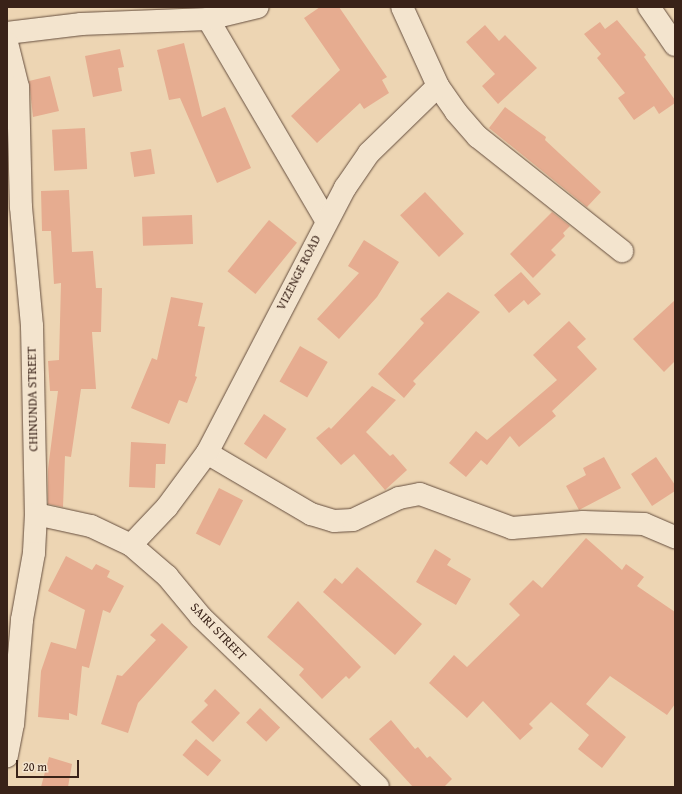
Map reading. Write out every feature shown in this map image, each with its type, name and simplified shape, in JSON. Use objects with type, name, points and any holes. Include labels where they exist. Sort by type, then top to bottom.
[{"type":"street","points":[[7,33],[81,24],[208,19],[258,7]]},
{"type":"street","points":[[402,7],[438,86],[456,112],[478,137],[622,251]]},
{"type":"street","points":[[649,7],[675,45]]},
{"type":"street","points":[[208,19],[326,220]]},
{"type":"street","name":"CHINUNDA STREET","points":[[7,43],[18,87],[21,207],[32,326],[36,514],[34,553],[22,620],[13,724],[7,756]]},
{"type":"street","name":"VIZENGE ROAD","points":[[131,545],[167,507],[207,453],[326,220],[369,153],[438,86]]},
{"type":"street","points":[[207,453],[311,514],[334,521],[353,520],[399,498],[420,494],[512,528],[583,522],[644,524],[675,537]]},
{"type":"street","name":"SAIRI STREET","points":[[36,514],[91,526],[131,545],[167,576],[201,617],[378,787]]},
{"type":"building","points":[[320,7],[339,7],[387,77],[382,80],[389,93],[364,109],[360,103],[317,143],[291,116],[340,70],[304,18]]},
{"type":"building","points":[[617,20],[646,55],[644,57],[675,100],[675,103],[659,114],[654,106],[634,120],[618,98],[625,93],[597,58],[601,54],[584,34],[600,22],[605,29]]},
{"type":"building","points":[[485,25],[499,41],[505,35],[537,68],[498,104],[482,86],[495,74],[466,42]]},
{"type":"building","points":[[184,43],[202,117],[225,107],[251,168],[217,183],[180,98],[169,100],[157,50]]},
{"type":"building","points":[[120,49],[124,67],[118,68],[122,91],[93,97],[85,56]]},
{"type":"building","points":[[50,76],[59,111],[33,117],[29,81]]},
{"type":"building","points":[[505,107],[546,137],[545,140],[601,192],[587,207],[489,128]]},
{"type":"building","points":[[85,128],[87,169],[54,171],[52,130]]},
{"type":"building","points":[[151,149],[155,174],[134,177],[130,152]]},
{"type":"building","points":[[69,190],[72,252],[93,251],[96,288],[102,288],[101,332],[92,332],[96,389],[81,389],[71,457],[65,456],[63,507],[48,504],[48,469],[58,391],[50,391],[48,361],[59,360],[61,283],[54,284],[51,231],[42,231],[41,191]]},
{"type":"building","points":[[425,192],[464,234],[439,257],[400,215]]},
{"type":"building","points":[[552,212],[570,226],[563,233],[565,236],[551,250],[556,255],[533,278],[510,254]]},
{"type":"building","points":[[192,215],[193,244],[143,246],[142,217]]},
{"type":"building","points":[[269,220],[297,243],[255,294],[227,271]]},
{"type":"building","points":[[364,240],[399,262],[377,297],[339,339],[317,319],[359,273],[348,266]]},
{"type":"building","points":[[521,272],[541,294],[528,305],[524,300],[509,313],[494,295]]},
{"type":"building","points":[[448,292],[480,312],[413,381],[416,384],[404,398],[378,374],[424,323],[420,319]]},
{"type":"building","points":[[171,297],[203,303],[198,326],[205,327],[195,376],[197,377],[187,403],[179,400],[169,424],[131,408],[152,358],[157,360]]},
{"type":"building","points":[[675,300],[675,361],[664,372],[633,339]]},
{"type":"building","points":[[569,321],[586,339],[577,347],[597,369],[552,411],[556,416],[519,447],[510,436],[487,465],[481,460],[466,477],[449,463],[476,431],[487,440],[557,380],[533,355]]},
{"type":"building","points":[[300,346],[328,362],[307,398],[280,382]]},
{"type":"building","points":[[372,386],[396,400],[366,432],[390,456],[393,454],[407,470],[385,490],[354,454],[341,465],[316,438],[329,427],[331,429]]},
{"type":"building","points":[[264,414],[286,429],[266,459],[244,444]]},
{"type":"building","points":[[131,442],[166,444],[165,464],[156,464],[155,488],[129,487]]},
{"type":"building","points":[[604,457],[621,488],[579,510],[566,486],[586,475],[583,468]]},
{"type":"building","points":[[656,457],[675,485],[675,491],[652,506],[631,474]]},
{"type":"building","points":[[219,488],[243,500],[220,546],[196,533]]},
{"type":"building","points":[[586,538],[622,570],[626,564],[644,577],[637,586],[675,612],[675,704],[667,715],[610,676],[586,704],[626,737],[602,768],[578,749],[589,735],[551,702],[529,724],[533,728],[520,740],[483,701],[467,718],[429,683],[454,655],[467,667],[520,615],[509,604],[533,580],[542,588]]},
{"type":"building","points":[[435,549],[451,559],[447,565],[471,579],[456,605],[416,582]]},
{"type":"building","points":[[66,556],[92,570],[96,564],[110,571],[107,577],[124,586],[110,613],[103,610],[89,668],[82,666],[77,716],[69,713],[69,720],[38,717],[41,671],[51,642],[76,649],[85,610],[48,591]]},
{"type":"building","points":[[357,567],[422,624],[395,655],[323,592],[335,578],[342,584]]},
{"type":"building","points":[[298,601],[361,667],[349,679],[346,676],[322,699],[299,675],[304,669],[267,637]]},
{"type":"building","points":[[162,623],[188,647],[138,703],[128,733],[101,724],[117,675],[122,676],[156,640],[150,635]]},
{"type":"building","points":[[215,689],[240,713],[213,742],[191,722],[208,705],[204,701]]},
{"type":"building","points":[[260,708],[280,727],[266,742],[246,722]]},
{"type":"building","points":[[391,720],[415,749],[418,747],[427,758],[430,756],[452,779],[444,787],[413,787],[369,739]]},
{"type":"building","points":[[196,739],[221,760],[208,776],[183,755]]},
{"type":"building","points":[[49,757],[72,764],[68,787],[41,787]]}]
